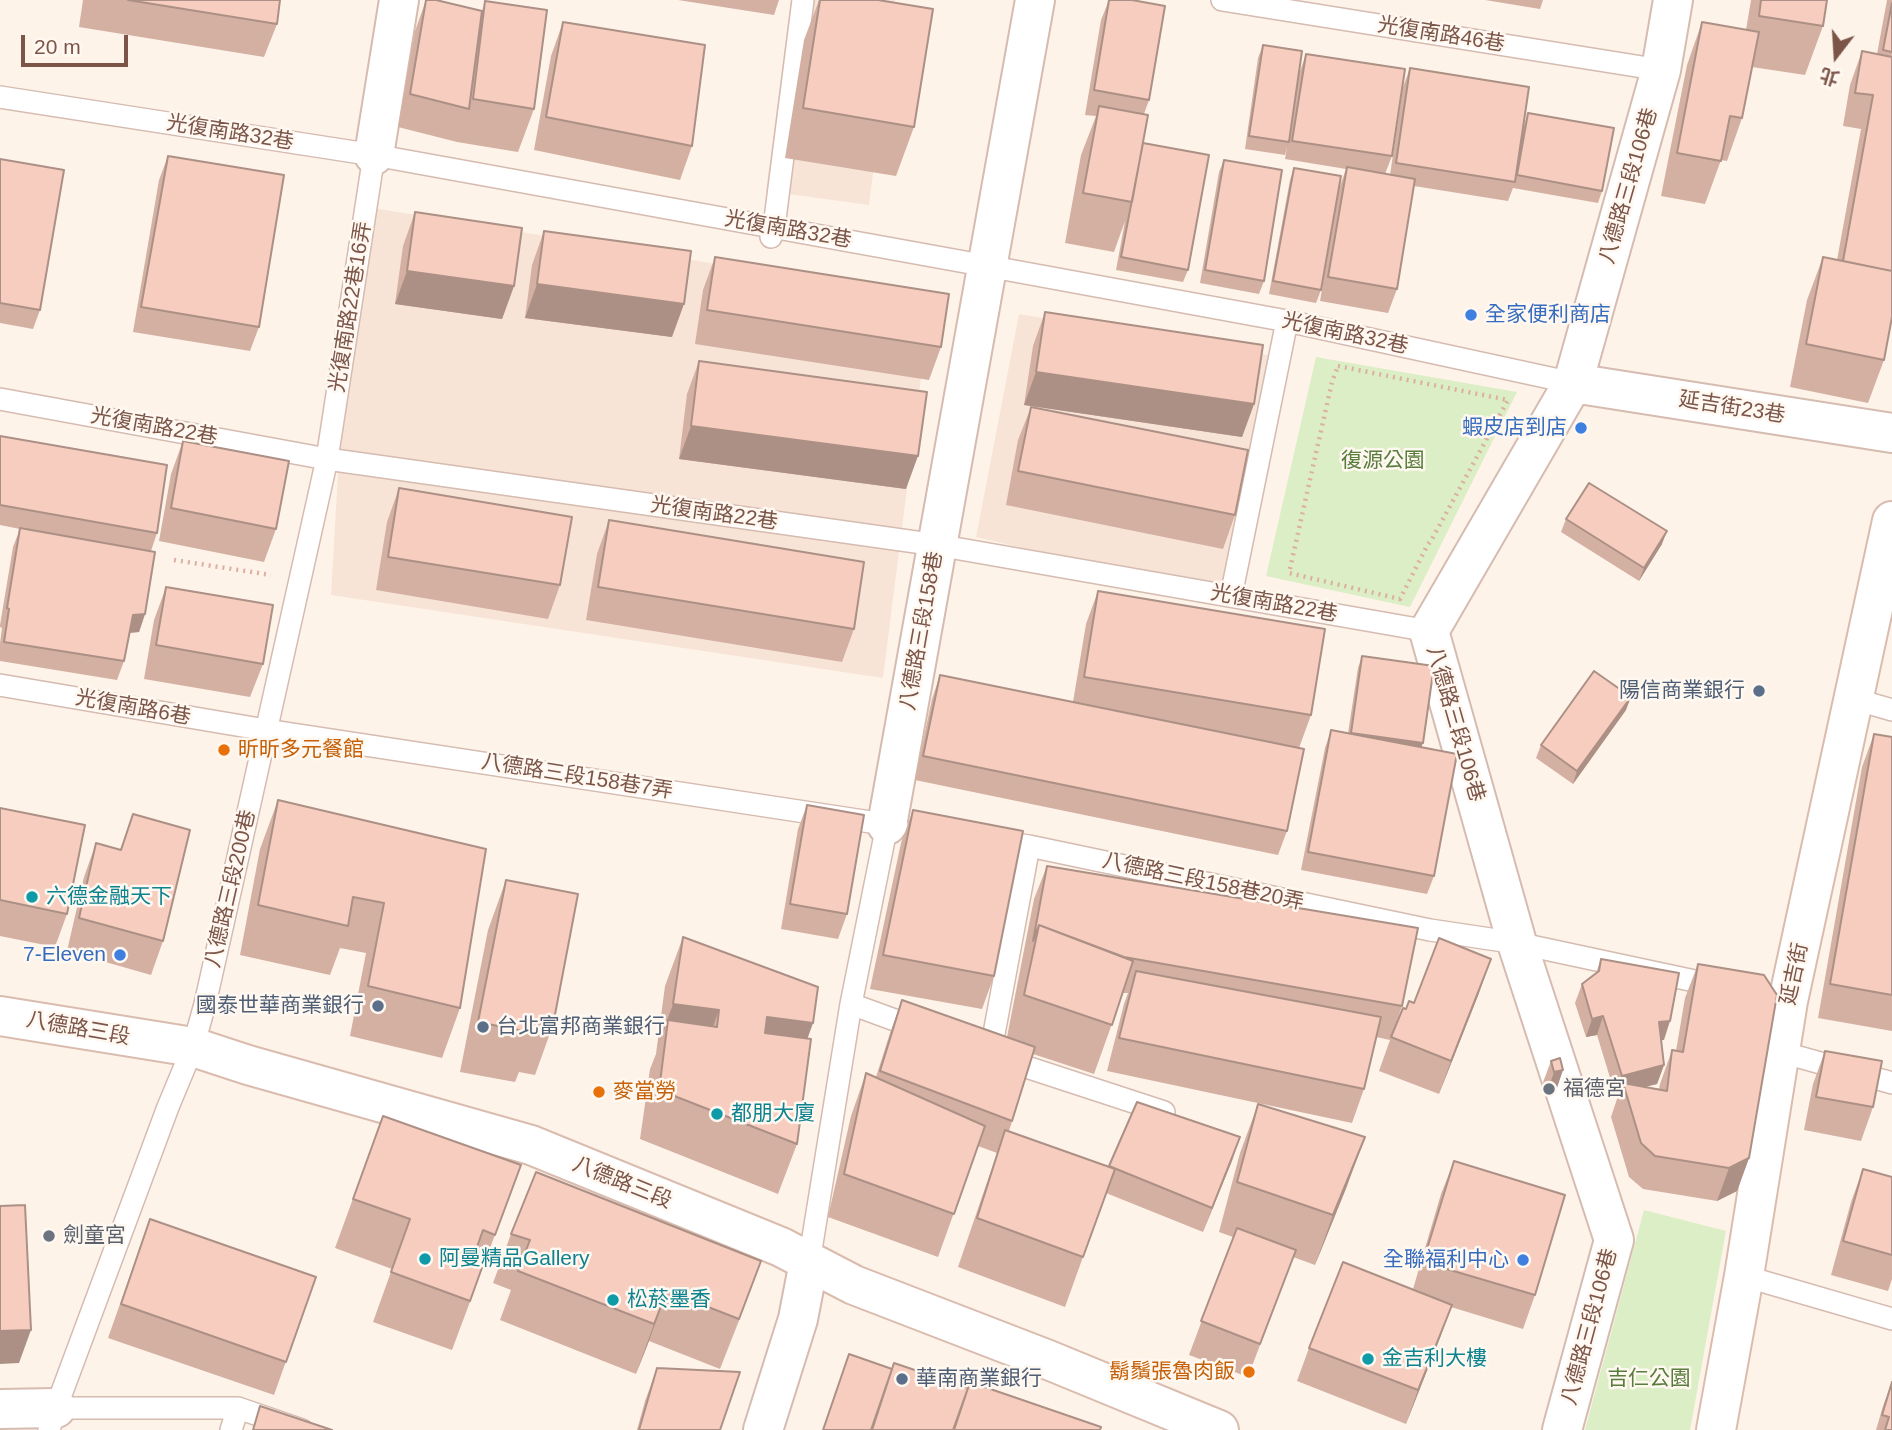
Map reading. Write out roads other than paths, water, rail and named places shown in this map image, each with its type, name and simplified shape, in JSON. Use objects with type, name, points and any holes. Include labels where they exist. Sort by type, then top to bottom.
[{"type":"street","points":[[374,155],[399,0]]},
{"type":"street","name":"八德路三段158巷","points":[[900,827],[937,545],[1035,0]]},
{"type":"street","name":"八德路三段106巷","points":[[1562,1430],[1614,1240],[1517,943],[1429,631],[1573,383],[1661,70],[1673,0]]},
{"type":"street","name":"延吉街23巷","points":[[1573,383],[1892,433]]},
{"type":"street","name":"延吉街","points":[[1716,1430],[1781,1052],[1782,1000],[1854,699],[1892,521]]},
{"type":"street","name":"八德路三段","points":[[0,1016],[193,1047],[531,1145],[781,1247],[863,1289],[1046,1359],[1219,1430]]},
{"type":"street","points":[[763,1430],[798,1319],[809,1262]]},
{"type":"street","points":[[0,1409],[52,1419]]},
{"type":"lane","points":[[772,232],[803,0]]},
{"type":"lane","name":"光復南路46巷","points":[[1222,0],[1661,70]]},
{"type":"lane","name":"光復南路32巷","points":[[0,97],[374,155],[772,232],[987,266],[1287,321],[1573,383]]},
{"type":"lane","name":"光復南路22巷16弄","points":[[300,579],[327,459],[374,155]]},
{"type":"lane","points":[[1231,596],[1287,321]]},
{"type":"lane","name":"光復南路22巷","points":[[0,399],[327,459],[937,545],[1429,631]]},
{"type":"lane","name":"八德路三段200巷","points":[[52,1419],[168,1107],[193,1047],[210,984],[300,579]]},
{"type":"lane","name":"光復南路6巷","points":[[0,685],[266,730]]},
{"type":"lane","points":[[1854,699],[1892,710]]},
{"type":"lane","name":"八德路三段158巷7弄","points":[[266,730],[900,827]]},
{"type":"lane","name":"八德路三段158巷","points":[[809,1262],[851,1004],[900,827]]},
{"type":"lane","name":"八德路三段158巷20弄","points":[[977,838],[1029,846],[1430,930],[1517,943],[1734,990]]},
{"type":"lane","points":[[1029,846],[984,1052],[1181,1118]]},
{"type":"lane","points":[[851,1004],[939,1036]]},
{"type":"lane","points":[[1781,1052],[1892,1083]]},
{"type":"lane","points":[[1744,1276],[1892,1319]]},
{"type":"lane","points":[[231,1430],[238,1408]]},
{"type":"lane","points":[[52,1419],[238,1408],[302,1430]]},
{"type":"place","name":"全家便利商店","points":[[1471,315]]},
{"type":"place","name":"蝦皮店到店","points":[[1581,428]]},
{"type":"place","name":"陽信商業銀行","points":[[1759,691]]},
{"type":"place","name":"昕昕多元餐館","points":[[224,750]]},
{"type":"place","name":"六德金融天下","points":[[32,897]]},
{"type":"place","name":"7-Eleven","points":[[120,955]]},
{"type":"place","name":"國泰世華商業銀行","points":[[378,1006]]},
{"type":"place","name":"台北富邦商業銀行","points":[[483,1027]]},
{"type":"place","name":"福德宮","points":[[1549,1089]]},
{"type":"place","name":"麥當勞","points":[[599,1092]]},
{"type":"place","name":"都朋大廈","points":[[717,1114]]},
{"type":"place","name":"劍童宮","points":[[49,1236]]},
{"type":"place","name":"阿曼精品Gallery","points":[[425,1259]]},
{"type":"place","name":"全聯福利中心","points":[[1523,1260]]},
{"type":"place","name":"松菸墨香","points":[[613,1300]]},
{"type":"place","name":"金吉利大樓","points":[[1368,1359]]},
{"type":"place","name":"鬍鬚張魯肉飯","points":[[1249,1372]]},
{"type":"place","name":"華南商業銀行","points":[[902,1379]]},
{"type":"park label","name":"復源公園","points":[[1383,461]]},
{"type":"park label","name":"吉仁公園","points":[[1649,1379]]}]
